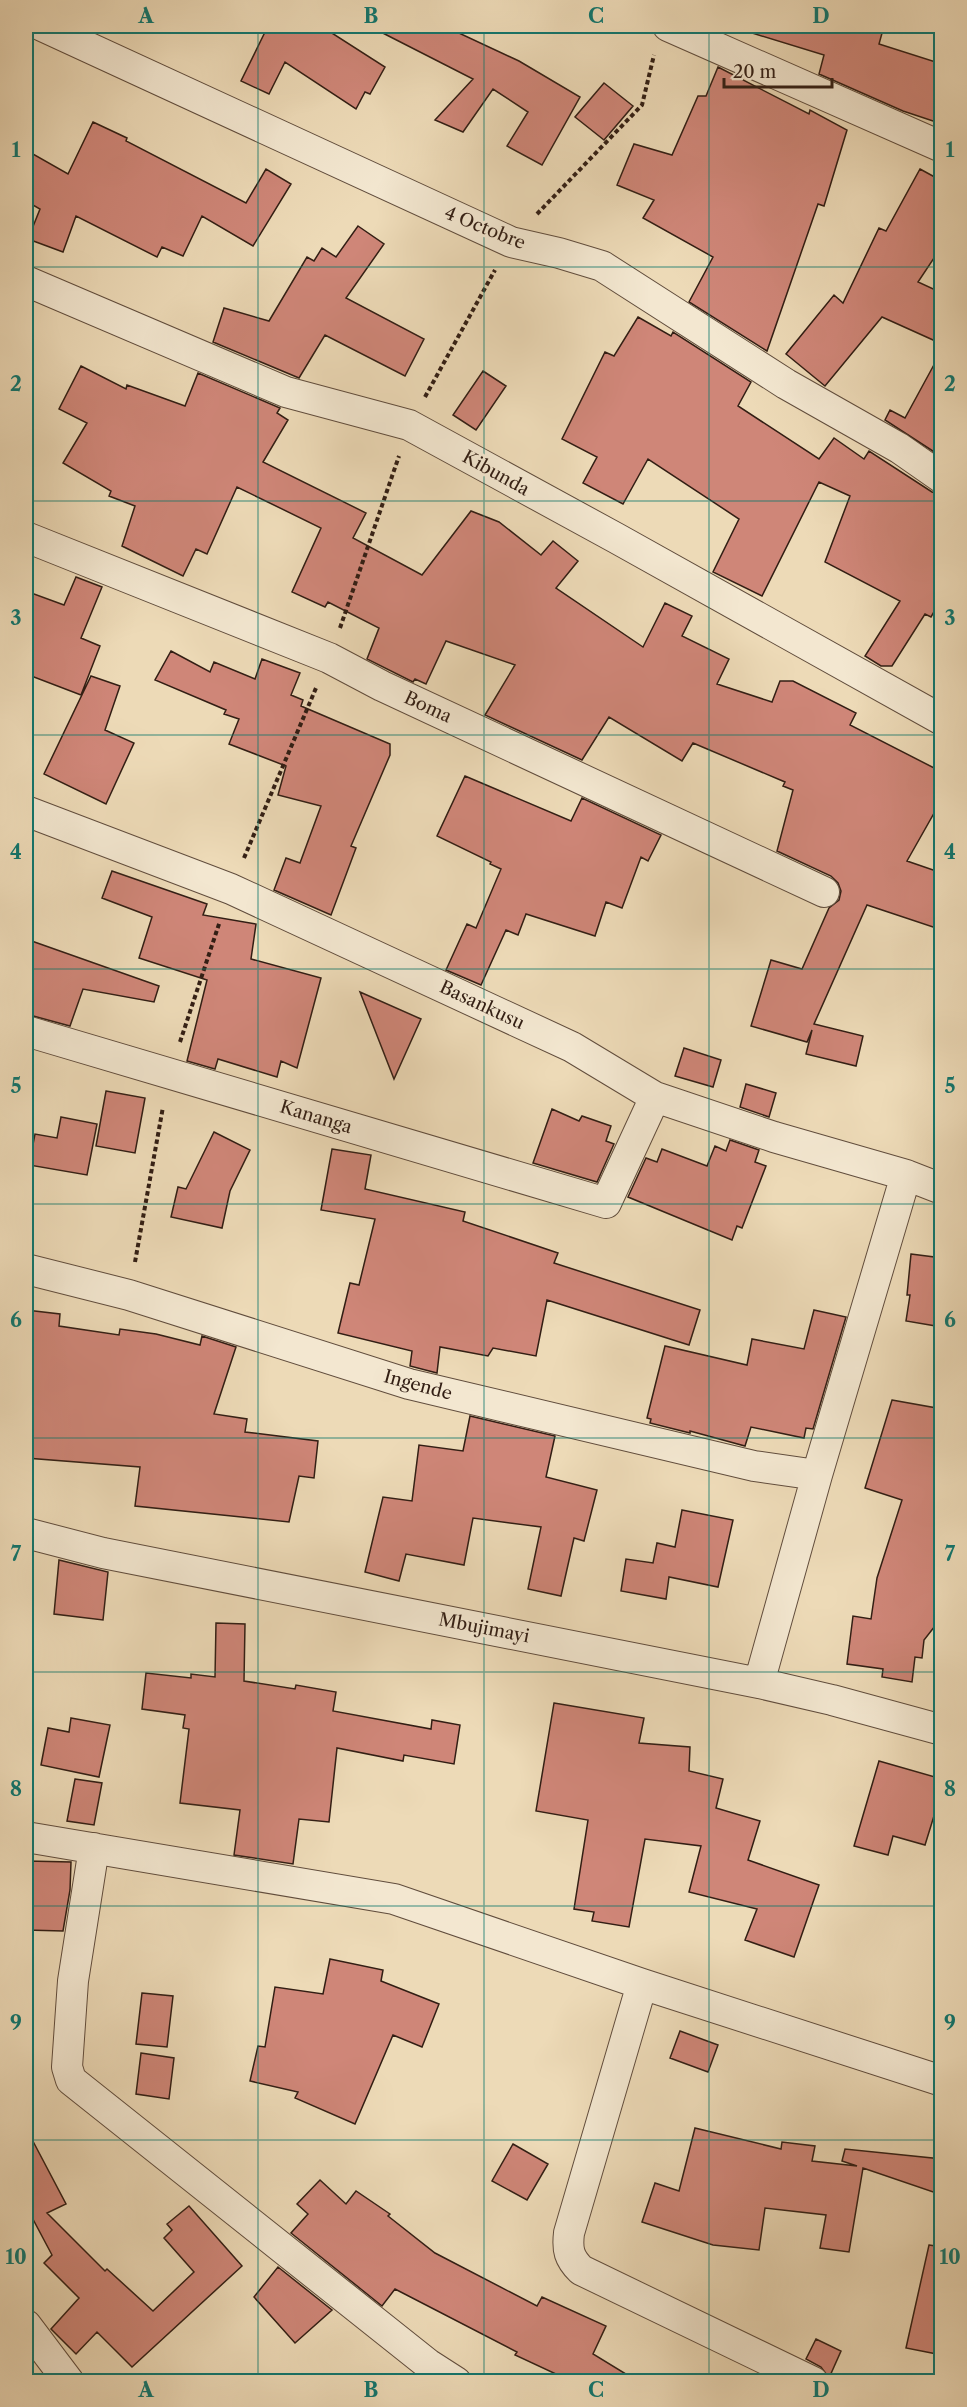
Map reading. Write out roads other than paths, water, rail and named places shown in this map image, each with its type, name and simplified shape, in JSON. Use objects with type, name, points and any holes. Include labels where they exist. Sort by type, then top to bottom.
[{"type":"street","name":"4 Octobre","points":[[42,26],[511,242],[602,266],[786,384],[899,448],[942,478]]},
{"type":"street","points":[[668,26],[942,147]]},
{"type":"street","name":"Kibunda","points":[[26,281],[286,392],[409,425],[942,720]]},
{"type":"street","name":"Boma","points":[[26,537],[329,658],[382,686],[824,892]]},
{"type":"street","name":"Basankusu","points":[[26,811],[231,889],[573,1047],[655,1097],[774,1137],[906,1175],[942,1189]]},
{"type":"street","name":"Kananga","points":[[26,1031],[606,1203],[655,1097]]},
{"type":"street","points":[[759,1683],[817,1475],[906,1175]]},
{"type":"street","name":"Ingende","points":[[26,1269],[129,1295],[410,1384],[754,1466],[817,1475]]},
{"type":"street","name":"Mbujimayi","points":[[26,1533],[115,1556],[759,1683],[942,1730]]},
{"type":"street","points":[[26,1837],[394,1899],[642,1984],[942,2081]]},
{"type":"street","points":[[94,1848],[73,1981],[67,2067],[71,2080],[419,2357],[456,2382]]},
{"type":"street","points":[[642,1984],[569,2234],[567,2250],[581,2270],[813,2382]]},
{"type":"street","points":[[26,2325],[69,2382]]}]
